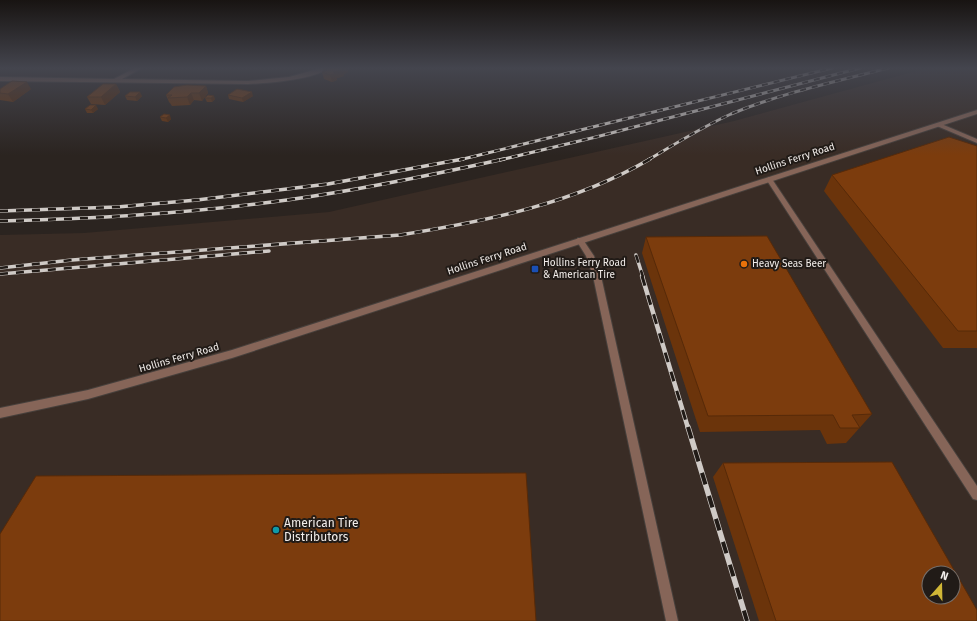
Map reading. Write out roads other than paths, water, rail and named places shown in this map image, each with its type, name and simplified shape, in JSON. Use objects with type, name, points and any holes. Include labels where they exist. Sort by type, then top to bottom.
[{"type":"street","name":"Hollins Ferry Road","points":[[1,414],[152,378],[232,354],[977,112]]},
{"type":"lane","points":[[939,125],[977,142]]},
{"type":"lane","points":[[769,179],[977,495]]},
{"type":"lane","points":[[580,240],[590,256],[597,276],[672,621]]},
{"type":"railway","points":[[459,160],[715,97]]},
{"type":"railway","points":[[500,160],[596,137],[749,97]]},
{"type":"railway","points":[[648,160],[710,124],[731,114],[779,97]]},
{"type":"railway","points":[[0,211],[117,207],[197,200],[328,184],[463,159]]},
{"type":"railway","points":[[0,221],[144,215],[251,205],[369,187],[504,159]]},
{"type":"railway","points":[[0,268],[72,260],[400,235],[433,230],[497,217],[560,199],[621,175],[650,159]]},
{"type":"railway","points":[[0,274],[269,251]]},
{"type":"railway","points":[[636,255],[643,277]]},
{"type":"railway","points":[[642,276],[688,428]]},
{"type":"railway","points":[[688,427],[747,621]]},
{"type":"place","name":"Heavy Seas Beer","points":[[744,264]]},
{"type":"place","name":"Hollins Ferry Road & American Tire","points":[[535,269]]},
{"type":"place","name":"American Tire Distributors","points":[[276,530]]}]
